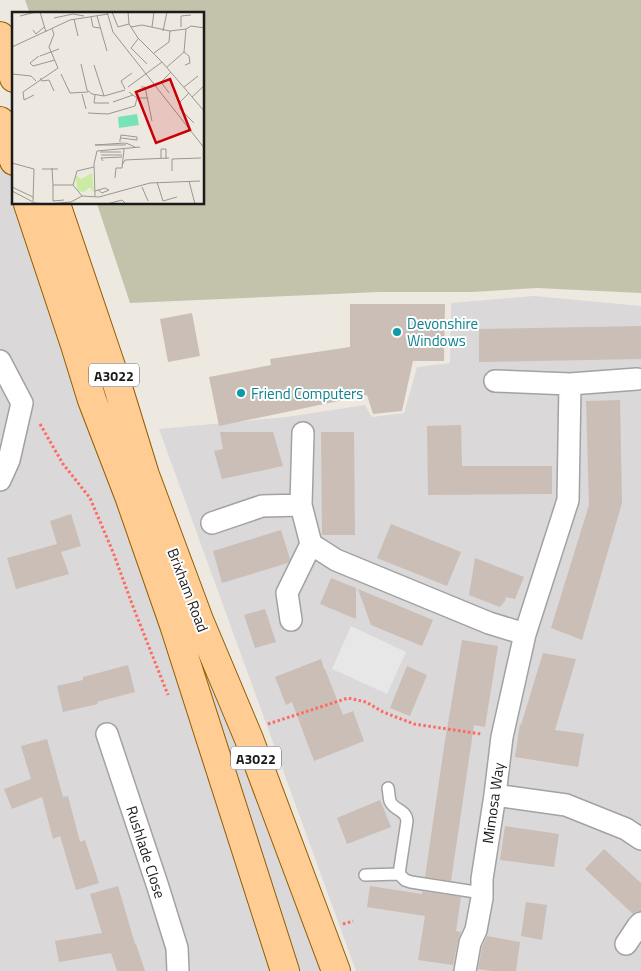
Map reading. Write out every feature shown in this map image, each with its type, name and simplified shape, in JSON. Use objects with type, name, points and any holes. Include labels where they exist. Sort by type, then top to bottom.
[{"type":"main road","points":[[0,36],[12,72]]},
{"type":"main road","points":[[0,121],[12,155]]},
{"type":"main road","name":"Brixham Road","points":[[28,205],[76,345],[92,400],[174,625],[285,971]]},
{"type":"main road","name":"Brixham Road","points":[[56,205],[117,384],[145,475],[199,620],[249,740],[336,971]]},
{"type":"street","points":[[0,361],[22,403],[9,460],[0,480]]},
{"type":"street","points":[[495,381],[570,384],[637,379]]},
{"type":"street","name":"Mimosa Way","points":[[465,971],[470,943],[476,930],[482,893],[482,879],[502,737],[525,634],[568,500],[570,384]]},
{"type":"street","points":[[303,433],[300,505],[311,544],[336,560],[489,623],[525,634]]},
{"type":"street","points":[[212,523],[262,506],[300,505]]},
{"type":"street","points":[[291,620],[287,593],[311,544]]},
{"type":"street","name":"Rushlade Close","points":[[107,734],[174,939],[178,971]]},
{"type":"street","points":[[495,795],[566,806],[626,829],[641,839]]},
{"type":"street","points":[[626,944],[641,923]]},
{"type":"lane","points":[[388,788],[390,802],[407,816],[400,874],[405,880],[482,893]]},
{"type":"lane","points":[[364,875],[400,874]]},
{"type":"path","points":[[22,403],[33,412],[63,464],[90,498],[170,699]]},
{"type":"path","points":[[249,740],[269,723],[348,698],[366,702],[383,712],[414,724],[502,737]]},
{"type":"shaded area","points":[[25,0],[641,0],[641,293],[537,288],[472,292],[379,292],[130,303],[97,205],[205,205],[205,12],[29,12]]},
{"type":"shaded area","points":[[0,121],[12,155],[12,205],[28,205],[75,345],[199,620],[336,971],[0,971]]},
{"type":"shaded area","points":[[534,296],[641,306],[641,971],[356,971],[159,429],[287,417],[365,405],[372,417],[404,413],[417,367],[450,363],[451,303]]},
{"type":"shaded area","points":[[351,626],[406,652],[387,694],[332,669]]},
{"type":"building","points":[[350,304],[445,304],[444,361],[413,361],[402,411],[373,414],[367,395],[219,426],[209,377],[271,365],[270,359],[350,347]]},
{"type":"building","points":[[192,313],[200,356],[168,362],[160,319]]},
{"type":"building","points":[[641,326],[641,359],[479,362],[479,329]]},
{"type":"building","points":[[620,400],[622,503],[582,640],[551,628],[589,505],[586,401]]},
{"type":"building","points":[[461,425],[462,466],[552,466],[552,494],[428,495],[427,426]]},
{"type":"building","points":[[220,432],[273,432],[283,466],[222,479],[214,451],[223,449]]},
{"type":"building","points":[[321,432],[354,432],[355,535],[322,535]]},
{"type":"building","points":[[71,514],[81,546],[61,552],[69,574],[16,589],[7,558],[57,544],[50,521]]},
{"type":"building","points":[[391,524],[461,552],[447,586],[377,558]]},
{"type":"building","points":[[281,530],[290,559],[288,563],[222,583],[213,551]]},
{"type":"building","points":[[475,558],[524,577],[515,599],[506,597],[500,607],[469,595]]},
{"type":"building","points":[[331,578],[356,588],[356,619],[320,604]]},
{"type":"building","points":[[358,589],[433,620],[422,646],[371,625]]},
{"type":"building","points":[[265,609],[276,642],[255,648],[244,615]]},
{"type":"building","points":[[462,640],[498,646],[485,727],[474,725],[451,881],[425,877]]},
{"type":"building","points":[[543,653],[576,659],[555,730],[584,734],[578,767],[515,757],[520,724]]},
{"type":"building","points":[[321,659],[343,715],[353,711],[364,741],[314,761],[292,702],[286,705],[275,677]]},
{"type":"building","points":[[128,665],[135,692],[97,702],[98,704],[63,712],[57,686],[83,680],[83,677]]},
{"type":"building","points":[[407,666],[427,675],[410,716],[390,708]]},
{"type":"building","points":[[47,739],[63,797],[68,796],[80,842],[85,840],[99,883],[76,890],[60,836],[53,839],[42,797],[12,809],[4,789],[31,779],[21,746]]},
{"type":"building","points":[[380,800],[391,827],[347,844],[337,818]]},
{"type":"building","points":[[505,826],[559,834],[554,867],[500,860]]},
{"type":"building","points":[[604,849],[641,883],[641,911],[633,914],[585,869]]},
{"type":"building","points":[[118,886],[145,971],[117,971],[111,953],[59,962],[55,941],[102,933],[90,894]]},
{"type":"building","points":[[370,886],[422,894],[422,891],[461,897],[456,931],[461,932],[453,965],[418,960],[425,916],[367,907]]},
{"type":"building","points":[[526,902],[547,905],[542,940],[521,936]]},
{"type":"building","points":[[487,936],[520,942],[516,971],[478,969],[482,947]]},
{"type":"place","name":"Devonshire Windows","points":[[397,332]]},
{"type":"place","name":"Friend Computers","points":[[241,393]]}]
